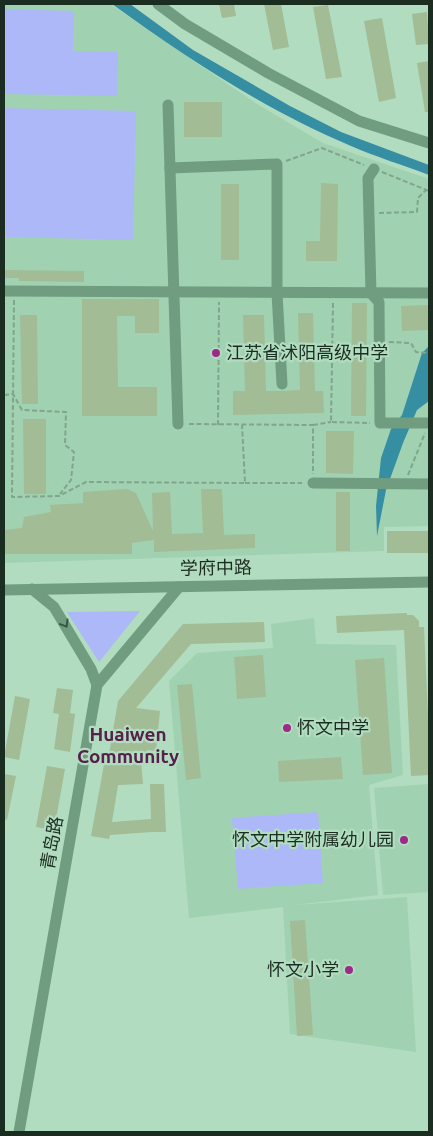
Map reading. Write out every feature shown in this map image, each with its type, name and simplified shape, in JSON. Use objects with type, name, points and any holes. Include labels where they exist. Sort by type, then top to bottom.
[{"type":"street","points":[[158,4],[185,24],[268,73],[359,121],[429,143]]},
{"type":"street","points":[[168,105],[178,424]]},
{"type":"street","points":[[170,168],[277,164],[277,293],[282,384]]},
{"type":"street","points":[[374,168],[368,178],[371,293],[379,302],[380,423],[429,423]]},
{"type":"street","points":[[9,291],[429,293]]},
{"type":"street","points":[[313,483],[429,484]]},
{"type":"street","name":"学府中路","points":[[4,590],[429,582]]},
{"type":"street","points":[[32,589],[54,607],[91,669],[97,685],[179,587]]},
{"type":"street","name":"青岛路","points":[[20,1132],[97,685]]},
{"type":"path","points":[[277,164],[322,148],[428,190],[418,198],[417,212],[369,213]]},
{"type":"path","points":[[9,291],[13,394],[12,497],[59,496],[86,482],[313,483],[313,425]]},
{"type":"path","points":[[218,425],[219,292]]},
{"type":"path","points":[[332,422],[333,293]]},
{"type":"path","points":[[380,341],[411,343],[416,352],[429,354]]},
{"type":"path","points":[[4,395],[13,394]]},
{"type":"path","points":[[13,394],[22,410],[66,412],[65,446],[74,452],[71,480],[59,496]]},
{"type":"path","points":[[178,424],[313,425],[332,422],[380,423]]},
{"type":"path","points":[[404,484],[429,423]]},
{"type":"path","points":[[242,425],[245,483]]},
{"type":"shaded area","name":"江苏省沭阳高级中学","points":[[4,4],[110,4],[257,104],[323,143],[429,179],[429,526],[384,527],[384,551],[4,563]]},
{"type":"shaded area","points":[[112,4],[130,4],[193,50],[290,106],[341,132],[429,165],[429,175],[360,150],[288,116],[227,82]]},
{"type":"shaded area","points":[[4,9],[74,11],[73,51],[118,52],[117,96],[4,94]]},
{"type":"shaded area","points":[[4,108],[136,111],[133,240],[4,237]]},
{"type":"shaded area","points":[[429,346],[429,401],[417,410],[403,443],[386,490],[377,536],[376,506],[381,458],[391,429],[402,415],[422,353]]},
{"type":"shaded area","points":[[140,611],[99,662],[67,612]]},
{"type":"shaded area","name":"怀文中学","points":[[314,618],[316,644],[396,645],[403,775],[369,785],[378,895],[295,905],[407,897],[416,1052],[290,1034],[283,907],[189,918],[169,681],[197,653],[273,648],[271,624]]},
{"type":"shaded area","name":"怀文中学附属幼儿园","points":[[429,784],[429,892],[383,895],[374,788]]},
{"type":"shaded area","points":[[318,812],[323,883],[238,889],[232,818]]},
{"type":"building","points":[[219,4],[234,4],[236,16],[222,18]]},
{"type":"building","points":[[264,4],[281,4],[289,47],[273,50]]},
{"type":"building","points":[[328,5],[342,77],[326,79],[313,7]]},
{"type":"building","points":[[427,12],[429,44],[416,45],[412,14]]},
{"type":"building","points":[[382,18],[396,98],[379,102],[364,21]]},
{"type":"building","points":[[429,61],[429,112],[425,112],[417,63]]},
{"type":"building","points":[[184,102],[222,102],[222,137],[184,137]]},
{"type":"building","points":[[321,183],[338,184],[337,261],[306,261],[306,241],[320,241]]},
{"type":"building","points":[[221,184],[239,184],[239,260],[221,260]]},
{"type":"building","points":[[4,270],[84,271],[84,282],[19,281],[19,278],[4,278]]},
{"type":"building","points":[[82,299],[159,299],[159,333],[135,333],[135,316],[117,316],[118,387],[157,387],[157,416],[82,416]]},
{"type":"building","points":[[352,303],[367,303],[366,416],[351,416]]},
{"type":"building","points":[[429,305],[429,330],[402,331],[401,306]]},
{"type":"building","points":[[298,313],[313,313],[315,391],[323,391],[324,413],[233,415],[233,391],[245,391],[243,315],[264,315],[266,391],[282,391],[300,390]]},
{"type":"building","points":[[20,315],[37,315],[38,404],[22,404]]},
{"type":"building","points":[[23,419],[46,419],[46,494],[24,494]]},
{"type":"building","points":[[326,431],[354,431],[353,474],[326,473]]},
{"type":"building","points":[[127,489],[136,493],[153,531],[152,493],[170,492],[172,534],[203,533],[201,489],[222,489],[224,535],[255,534],[255,548],[154,552],[154,540],[132,543],[132,554],[4,554],[4,530],[22,528],[24,517],[51,512],[50,505],[83,503],[83,492]]},
{"type":"building","points":[[336,492],[350,492],[350,551],[336,551]]},
{"type":"building","points":[[387,531],[429,531],[429,553],[387,553]]},
{"type":"building","points":[[407,613],[407,615],[413,615],[419,621],[419,627],[424,627],[429,775],[411,776],[404,630],[337,633],[336,616]]},
{"type":"building","points":[[264,622],[265,642],[191,644],[136,708],[160,711],[156,751],[147,750],[148,761],[141,761],[143,784],[118,785],[112,822],[151,819],[150,784],[164,784],[166,832],[110,835],[109,839],[91,836],[105,759],[108,760],[118,701],[183,624]]},
{"type":"building","points":[[263,655],[266,697],[237,699],[234,657]]},
{"type":"building","points":[[384,658],[392,773],[363,775],[355,660]]},
{"type":"building","points":[[192,684],[201,778],[186,780],[177,685]]},
{"type":"building","points":[[57,688],[73,690],[70,713],[75,714],[70,752],[54,749],[59,714],[53,713]]},
{"type":"building","points":[[15,696],[30,699],[19,760],[4,757]]},
{"type":"building","points":[[341,757],[343,779],[279,782],[278,761]]},
{"type":"building","points":[[47,766],[65,769],[54,830],[36,827]]},
{"type":"building","points":[[4,774],[16,776],[7,820],[4,819]]},
{"type":"building","points":[[305,920],[313,1035],[297,1036],[290,921]]},
{"type":"place","name":"江苏省沭阳高级中学","points":[[216,353]]},
{"type":"place","name":"怀文中学","points":[[287,728]]},
{"type":"place","name":"怀文中学附属幼儿园","points":[[404,840]]},
{"type":"place","name":"怀文小学","points":[[349,970]]},
{"type":"district","name":"Huaiwen Community","points":[[128,745]]}]
